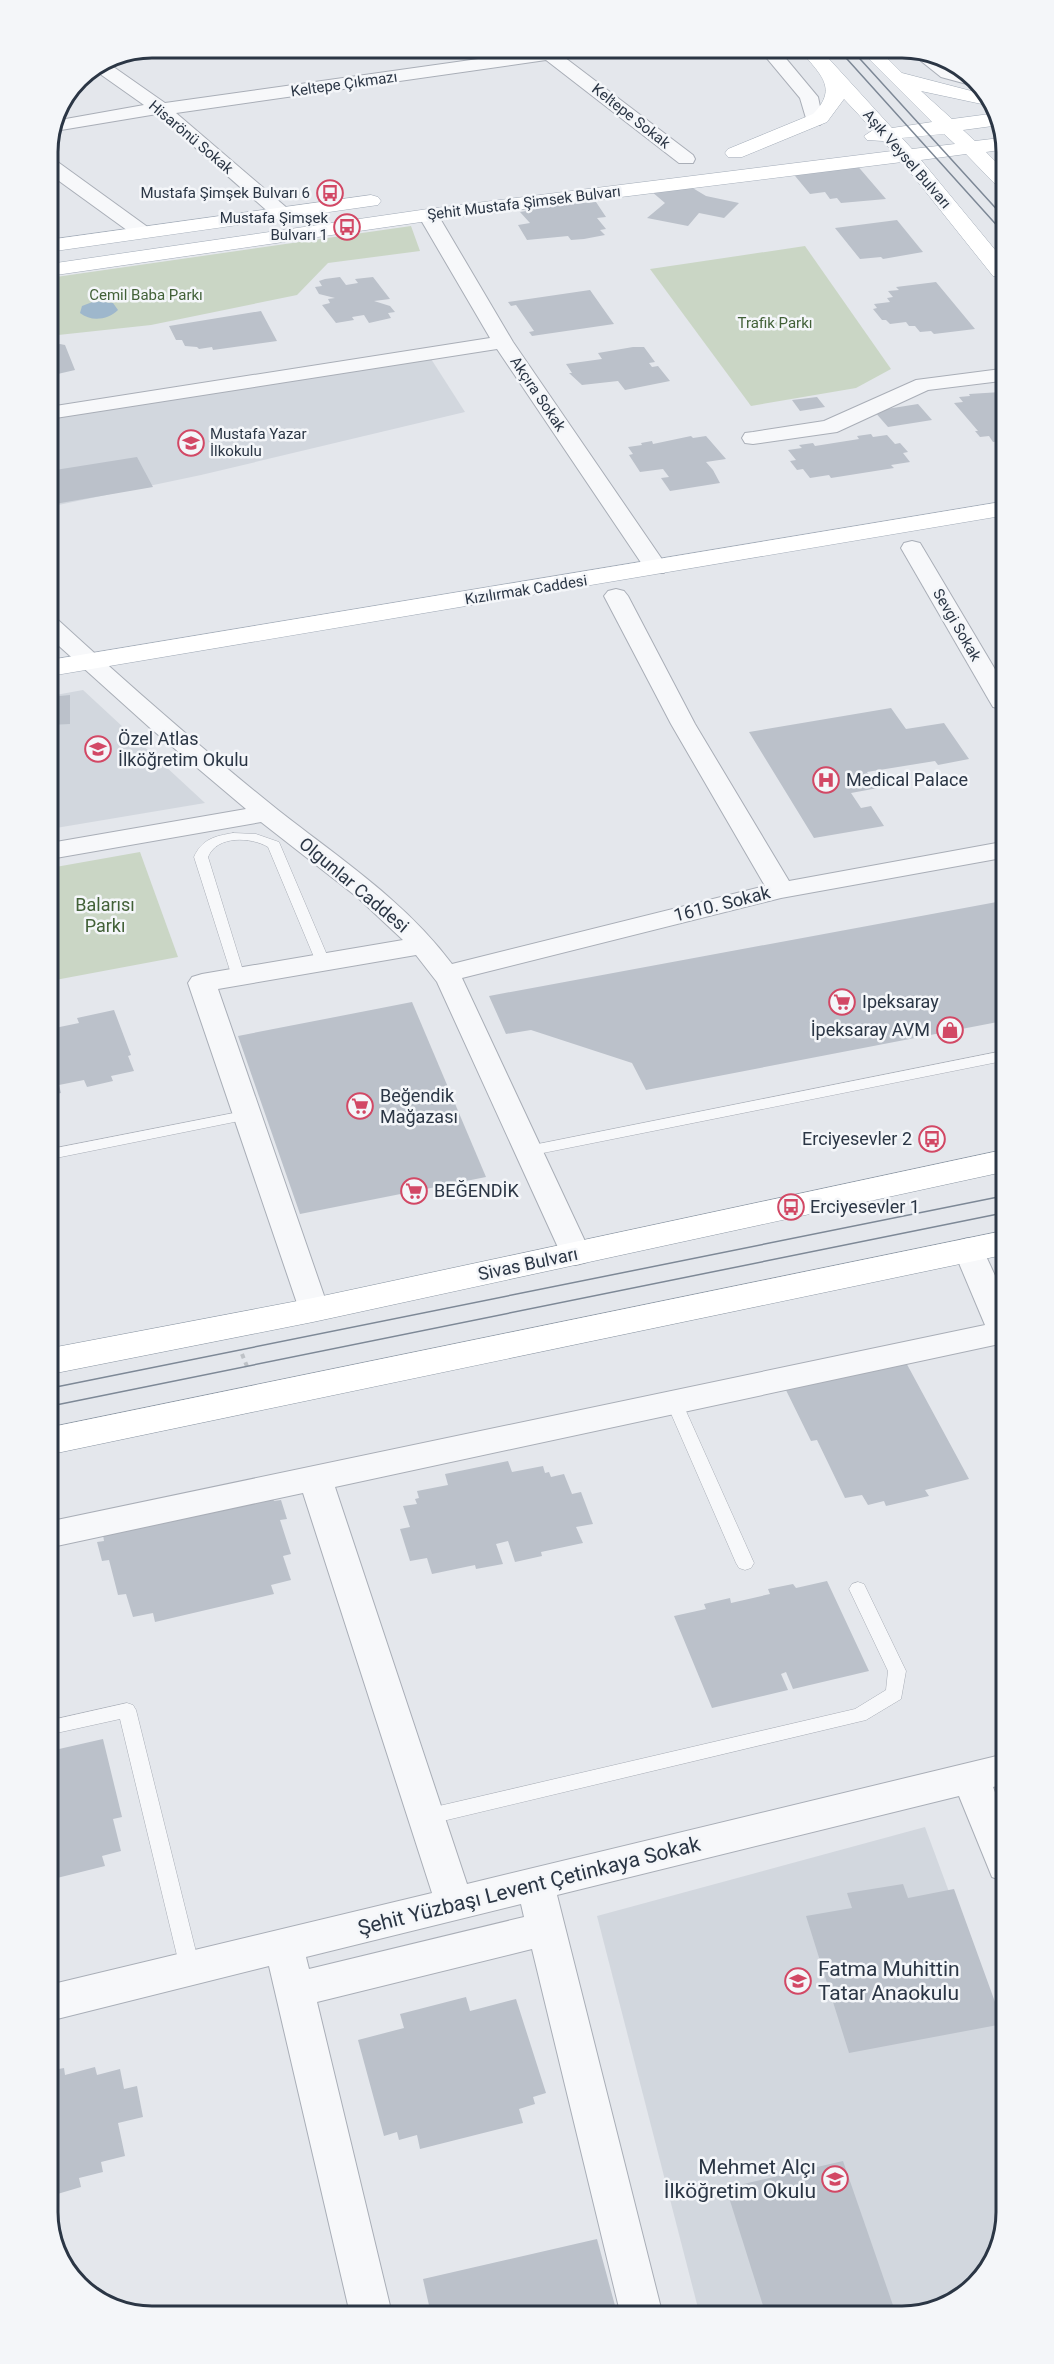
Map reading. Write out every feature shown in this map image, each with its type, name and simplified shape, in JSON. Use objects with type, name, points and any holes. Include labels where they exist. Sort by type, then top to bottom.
[{"type":"main road","name":"Aşık Veysel Bulvarı","points":[[817,59],[906,154],[996,265]]},
{"type":"main road","points":[[878,59],[974,148],[996,174]]},
{"type":"main road","points":[[711,156],[814,121],[828,110],[836,96],[837,89],[831,75]]},
{"type":"main road","points":[[893,75],[934,89],[978,98]]},
{"type":"main road","points":[[853,138],[990,120]]},
{"type":"main road","points":[[663,162],[806,144]]},
{"type":"main road","name":"Şehit Mustafa Şimsek Bulvarı","points":[[59,269],[428,215],[995,145]]},
{"type":"main road","points":[[59,242],[395,197]]},
{"type":"main road","name":"Kızılırmak Caddesi","points":[[59,667],[996,510]]},
{"type":"main road","name":"Kızılırmak Caddesi","points":[[59,688],[112,681],[996,533]]},
{"type":"main road","name":"Sivas Bulvarı","points":[[58,1360],[312,1310],[996,1163]]},
{"type":"main road","points":[[58,1440],[996,1244]]},
{"type":"street","name":"Keltepe Çıkmazı","points":[[63,125],[160,108],[183,107],[509,58]]},
{"type":"street","name":"Keltepe Sokak","points":[[563,59],[711,156]]},
{"type":"street","points":[[776,59],[808,97],[814,121]]},
{"type":"street","points":[[939,66],[957,77]]},
{"type":"street","name":"Hisarönü Sokak","points":[[107,71],[160,108],[280,212]]},
{"type":"street","points":[[59,172],[142,232]]},
{"type":"street","name":"Akçıra Sokak","points":[[428,215],[503,342],[656,568]]},
{"type":"street","points":[[59,411],[503,342]]},
{"type":"street","points":[[753,438],[829,427],[923,384],[996,376]]},
{"type":"street","name":"Sevgi Sokak","points":[[912,548],[996,692]]},
{"type":"street","points":[[616,596],[683,724],[781,890]]},
{"type":"street","name":"Olgunlar Caddesi","points":[[59,633],[90,663],[267,813],[280,837],[381,905],[422,945],[445,974],[576,1254]]},
{"type":"street","points":[[59,849],[267,813]]},
{"type":"street","name":"1610. Sokak","points":[[445,974],[781,890],[996,851]]},
{"type":"street","points":[[312,1310],[249,1115],[202,983],[422,945]]},
{"type":"street","points":[[968,1249],[996,1314]]},
{"type":"street","points":[[58,1533],[996,1334]]},
{"type":"street","points":[[315,1478],[455,1904]]},
{"type":"street","points":[[988,1774],[996,1817]]},
{"type":"street","name":"Şehit Yüzbaşı Levent Çetinkaya Sokak","points":[[58,2001],[988,1774]]},
{"type":"street","points":[[535,1884],[639,2306]]},
{"type":"street","points":[[294,1990],[546,1929]]},
{"type":"street","points":[[284,1946],[369,2305]]},
{"type":"lane","points":[[238,977],[201,857],[202,851],[211,843],[228,839],[249,836],[280,837],[323,962]]},
{"type":"lane","points":[[528,1151],[996,1057]]},
{"type":"lane","points":[[59,1153],[249,1115]]},
{"type":"lane","points":[[674,1402],[745,1563]]},
{"type":"lane","points":[[426,1817],[860,1715],[895,1694],[897,1671],[858,1589]]},
{"type":"lane","points":[[58,1726],[127,1710],[190,1968]]},
{"type":"path","points":[[232,1326],[259,1398]]},
{"type":"shaded area","name":"Mustafa Yazar İlkokulu","points":[[426,351],[465,412],[201,475],[59,505],[59,407]]},
{"type":"shaded area","name":"Özel Atlas İlköğretim Okulu","points":[[83,690],[205,803],[59,828],[59,694]]},
{"type":"shaded area","points":[[925,1827],[996,2019],[996,2212],[991,2242],[972,2274],[943,2296],[920,2304],[902,2306],[697,2306],[597,1916]]},
{"type":"green space","name":"Cemil Baba Parkı","points":[[411,226],[420,251],[328,263],[297,295],[151,325],[59,335],[59,277]]},
{"type":"green space","name":"Trafik Parkı","points":[[805,246],[891,369],[856,388],[751,406],[650,269]]},
{"type":"green space","name":"Balarısı Parkı","points":[[140,852],[178,957],[59,979],[59,866]]},
{"type":"water","points":[[95,301],[113,303],[118,310],[99,319],[89,318],[80,313],[82,306]]},
{"type":"building","points":[[855,163],[886,199],[841,203],[837,198],[830,199],[825,192],[810,194],[791,171]]},
{"type":"building","points":[[686,184],[706,196],[739,203],[724,218],[699,213],[688,226],[647,218],[665,203],[651,191]]},
{"type":"building","points":[[555,202],[558,205],[596,202],[606,217],[597,218],[606,229],[600,230],[605,235],[571,240],[568,236],[527,240],[518,225],[530,223],[520,212],[526,211],[522,205]]},
{"type":"building","points":[[897,220],[923,252],[883,259],[881,257],[860,259],[835,228]]},
{"type":"building","points":[[340,277],[346,285],[358,283],[355,279],[373,277],[390,299],[374,301],[390,306],[395,312],[388,313],[391,318],[369,323],[364,315],[352,317],[354,320],[336,323],[322,305],[330,303],[328,299],[335,298],[319,294],[315,287],[322,286],[319,281]]},
{"type":"building","points":[[936,282],[975,329],[934,334],[931,331],[920,332],[915,326],[909,326],[906,322],[890,324],[882,320],[873,309],[877,308],[874,304],[890,302],[887,298],[893,297],[888,291],[899,290],[896,287]]},
{"type":"building","points":[[590,290],[614,324],[532,336],[529,332],[534,331],[516,305],[511,306],[508,302]]},
{"type":"building","points":[[261,311],[277,341],[213,350],[212,347],[199,349],[185,346],[182,340],[176,340],[169,326]]},
{"type":"building","points":[[59,344],[65,345],[75,370],[59,374]]},
{"type":"building","points":[[644,347],[655,362],[649,363],[652,367],[658,366],[670,381],[625,390],[618,381],[582,385],[569,373],[572,373],[566,364],[602,359],[598,353]]},
{"type":"building","points":[[996,392],[996,442],[993,442],[989,436],[980,437],[975,431],[978,431],[954,403],[963,402],[959,397],[970,396],[969,394]]},
{"type":"building","points":[[817,397],[825,407],[800,411],[792,400]]},
{"type":"building","points":[[918,404],[932,420],[888,427],[874,411]]},
{"type":"building","points":[[871,434],[873,437],[887,435],[895,444],[900,443],[908,452],[903,453],[910,462],[891,465],[894,468],[831,478],[829,475],[810,478],[803,469],[797,470],[790,461],[796,460],[788,450],[802,448],[799,445],[813,443],[815,446],[859,439],[857,436]]},
{"type":"building","points":[[691,436],[693,438],[706,436],[726,459],[706,462],[720,483],[670,491],[661,478],[669,477],[663,469],[640,472],[629,455],[633,454],[628,447],[642,445],[641,443],[652,441],[653,444]]},
{"type":"building","points":[[137,457],[153,487],[59,503],[59,469]]},
{"type":"building","points":[[70,695],[70,724],[59,725],[59,696]]},
{"type":"building","name":"Medical Palace","points":[[891,708],[906,729],[944,723],[969,759],[938,765],[935,761],[867,772],[878,788],[851,793],[861,808],[871,806],[884,826],[814,838],[749,732]]},
{"type":"building","name":"Ipeksaray","points":[[996,902],[996,1022],[646,1090],[632,1063],[531,1030],[506,1034],[489,996]]},
{"type":"building","name":"Beğendik Mağazası","points":[[412,1002],[486,1177],[300,1214],[238,1036]]},
{"type":"building","points":[[114,1010],[131,1055],[128,1056],[134,1071],[111,1076],[113,1081],[87,1087],[84,1080],[59,1085],[61,1093],[59,1093],[59,1027],[79,1023],[77,1018]]},
{"type":"building","points":[[903,1357],[969,1479],[925,1490],[929,1496],[886,1506],[884,1501],[868,1505],[862,1495],[845,1498],[817,1440],[811,1441],[783,1384]]},
{"type":"building","points":[[508,1461],[512,1472],[543,1466],[545,1473],[549,1472],[551,1477],[564,1474],[572,1494],[581,1492],[593,1524],[576,1527],[583,1543],[541,1552],[542,1556],[515,1562],[508,1541],[496,1544],[503,1564],[476,1569],[475,1565],[432,1574],[427,1558],[410,1561],[400,1529],[410,1527],[403,1506],[417,1504],[415,1499],[419,1498],[417,1491],[448,1485],[445,1474]]},
{"type":"building","points":[[272,1496],[274,1501],[281,1500],[287,1519],[280,1520],[291,1554],[283,1556],[291,1580],[271,1585],[274,1594],[155,1622],[153,1613],[133,1617],[126,1594],[118,1595],[109,1560],[102,1561],[97,1542],[104,1541],[103,1535]]},
{"type":"building","points":[[827,1581],[869,1671],[793,1689],[786,1672],[781,1674],[788,1690],[712,1708],[674,1616],[706,1609],[704,1604],[730,1598],[731,1603],[770,1594],[768,1589],[793,1584],[796,1588]]},
{"type":"building","points":[[103,1739],[122,1817],[113,1819],[121,1851],[102,1856],[105,1866],[58,1878],[58,1745],[59,1749]]},
{"type":"building","points":[[903,1884],[908,1898],[954,1889],[996,2005],[996,2025],[849,2053],[806,1916],[852,1908],[847,1893]]},
{"type":"building","points":[[466,1997],[470,2011],[516,1999],[546,2093],[533,2097],[535,2104],[519,2109],[523,2123],[420,2149],[417,2135],[399,2140],[397,2132],[384,2136],[358,2040],[404,2028],[400,2014]]},
{"type":"building","points":[[95,2067],[97,2075],[120,2069],[124,2089],[137,2086],[143,2117],[118,2123],[125,2156],[101,2162],[103,2172],[79,2178],[81,2187],[58,2194],[58,2069],[64,2068],[65,2075]]},
{"type":"building","points":[[843,2161],[893,2306],[763,2306],[726,2188]]},
{"type":"building","points":[[597,2239],[615,2306],[429,2305],[423,2279]]},
{"type":"tram line","points":[[847,59],[996,224]]},
{"type":"tram line","points":[[860,59],[996,208]]},
{"type":"tram line","points":[[58,1387],[996,1197]]},
{"type":"tram line","points":[[58,1405],[996,1214]]},
{"type":"place","name":"Mustafa Şimşek Bulvarı 6","points":[[330,193]]},
{"type":"place","name":"Mustafa Şimşek Bulvarı 1","points":[[347,227]]},
{"type":"place","name":"Mustafa Yazar İlkokulu","points":[[191,443]]},
{"type":"place","name":"Özel Atlas İlköğretim Okulu","points":[[98,749]]},
{"type":"place","name":"Medical Palace","points":[[826,780]]},
{"type":"place","name":"Ipeksaray","points":[[842,1002]]},
{"type":"place","name":"İpeksaray AVM","points":[[950,1030]]},
{"type":"place","name":"Beğendik Mağazası","points":[[360,1106]]},
{"type":"place","name":"Erciyesevler 2","points":[[932,1139]]},
{"type":"place","name":"BEĞENDİK","points":[[414,1191]]},
{"type":"place","name":"Erciyesevler 1","points":[[791,1207]]},
{"type":"place","name":"Fatma Muhittin Tatar Anaokulu","points":[[798,1981]]},
{"type":"place","name":"Mehmet Alçı İlköğretim Okulu","points":[[835,2179]]}]
